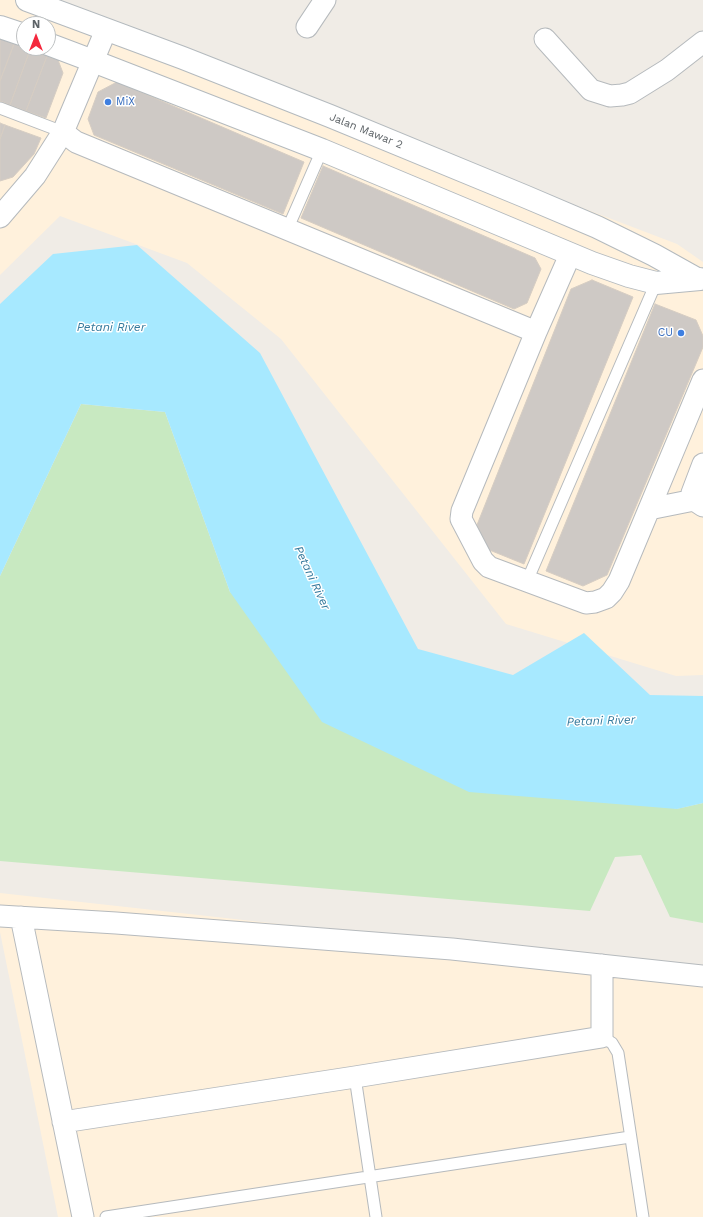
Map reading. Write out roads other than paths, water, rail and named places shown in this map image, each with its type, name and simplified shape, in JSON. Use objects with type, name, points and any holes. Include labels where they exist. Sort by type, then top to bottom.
[{"type":"street","name":"Jalan Mawar 2","points":[[27,0],[322,113],[524,196],[597,227],[654,255],[701,283]]},
{"type":"street","points":[[307,27],[325,0]]},
{"type":"street","points":[[0,27],[16,32]]},
{"type":"street","points":[[2,212],[35,176],[63,132],[106,30]]},
{"type":"street","points":[[545,39],[584,84],[591,90],[610,96],[630,93],[667,70],[703,42]]},
{"type":"street","name":"Jalan Mawar 2","points":[[56,47],[322,150],[570,255],[629,276],[656,283],[701,283]]},
{"type":"street","points":[[63,132],[76,142],[536,332]]},
{"type":"street","points":[[570,255],[536,332],[462,511],[461,520],[483,561],[489,567],[586,603],[595,602],[606,598],[619,581],[703,380]]},
{"type":"street","points":[[649,509],[699,503],[692,493],[703,464]]},
{"type":"street","points":[[0,916],[318,938],[452,949],[703,976]]},
{"type":"street","points":[[21,917],[83,1217]]},
{"type":"street","points":[[63,1122],[602,1037],[602,964]]},
{"type":"lane","points":[[0,108],[63,132]]},
{"type":"lane","points":[[287,230],[322,150]]},
{"type":"lane","points":[[527,581],[656,283]]},
{"type":"lane","points":[[602,1037],[612,1044],[618,1053],[643,1217]]},
{"type":"lane","points":[[355,1077],[376,1217]]},
{"type":"lane","points":[[106,1217],[630,1137]]},
{"type":"water","name":"Petani River","points":[[137,245],[260,353],[418,649],[513,675],[584,633],[650,695],[703,696],[703,803],[677,809],[469,792],[322,722],[230,592],[165,412],[81,404],[0,576],[0,304],[53,254]]},
{"type":"place","name":"MiX","points":[[108,102]]},
{"type":"place","name":"CU","points":[[681,333]]}]
